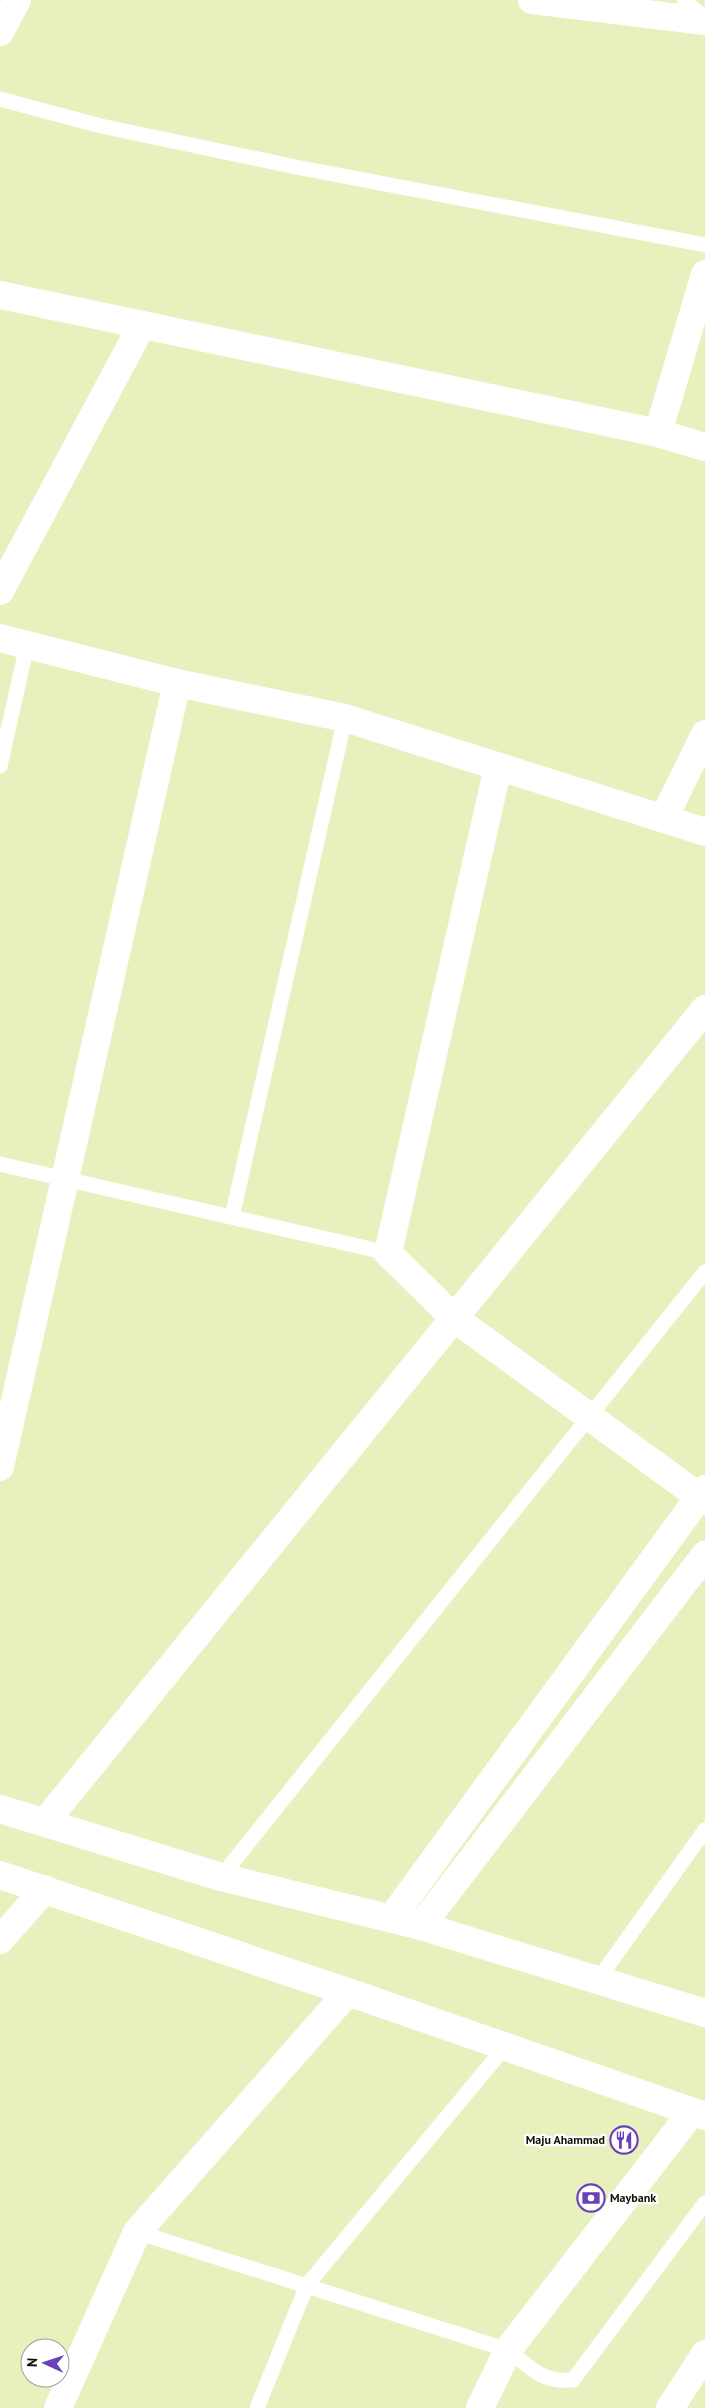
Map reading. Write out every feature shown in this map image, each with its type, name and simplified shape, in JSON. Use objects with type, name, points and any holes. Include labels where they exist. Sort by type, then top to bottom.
[{"type":"street","points":[[0,32],[17,0]]},
{"type":"street","points":[[532,0],[705,20]]},
{"type":"street","points":[[658,433],[705,274]]},
{"type":"street","points":[[0,295],[658,433],[705,447]]},
{"type":"street","points":[[0,591],[142,325]]},
{"type":"street","points":[[0,638],[177,684],[345,718],[705,832]]},
{"type":"street","points":[[0,1467],[177,684]]},
{"type":"street","points":[[664,818],[705,734]]},
{"type":"street","points":[[391,1919],[703,1495],[589,1417],[454,1318],[388,1253],[498,767]]},
{"type":"street","points":[[45,1822],[705,1009]]},
{"type":"street","points":[[421,1926],[705,1555]]},
{"type":"street","points":[[0,1809],[221,1877],[421,1926],[705,2013]]},
{"type":"street","points":[[0,1875],[348,1992],[699,2114],[508,2350],[480,2408]]},
{"type":"street","points":[[0,1940],[45,1889]]},
{"type":"street","points":[[58,2408],[137,2232],[348,1992]]},
{"type":"street","points":[[670,2408],[705,2354]]},
{"type":"lane","points":[[684,0],[705,20]]},
{"type":"lane","points":[[0,98],[101,126],[296,166],[705,245]]},
{"type":"lane","points":[[0,766],[27,645]]},
{"type":"lane","points":[[232,1217],[345,718]]},
{"type":"lane","points":[[0,1164],[388,1253]]},
{"type":"lane","points":[[221,1877],[705,1272]]},
{"type":"lane","points":[[597,1981],[705,1830]]},
{"type":"lane","points":[[257,2408],[307,2286],[506,2047]]},
{"type":"lane","points":[[137,2232],[508,2350],[538,2373],[556,2381],[574,2380],[705,2203]]},
{"type":"place","name":"Maju Ahammad","points":[[624,2140]]},
{"type":"place","name":"Maybank","points":[[591,2198]]}]
